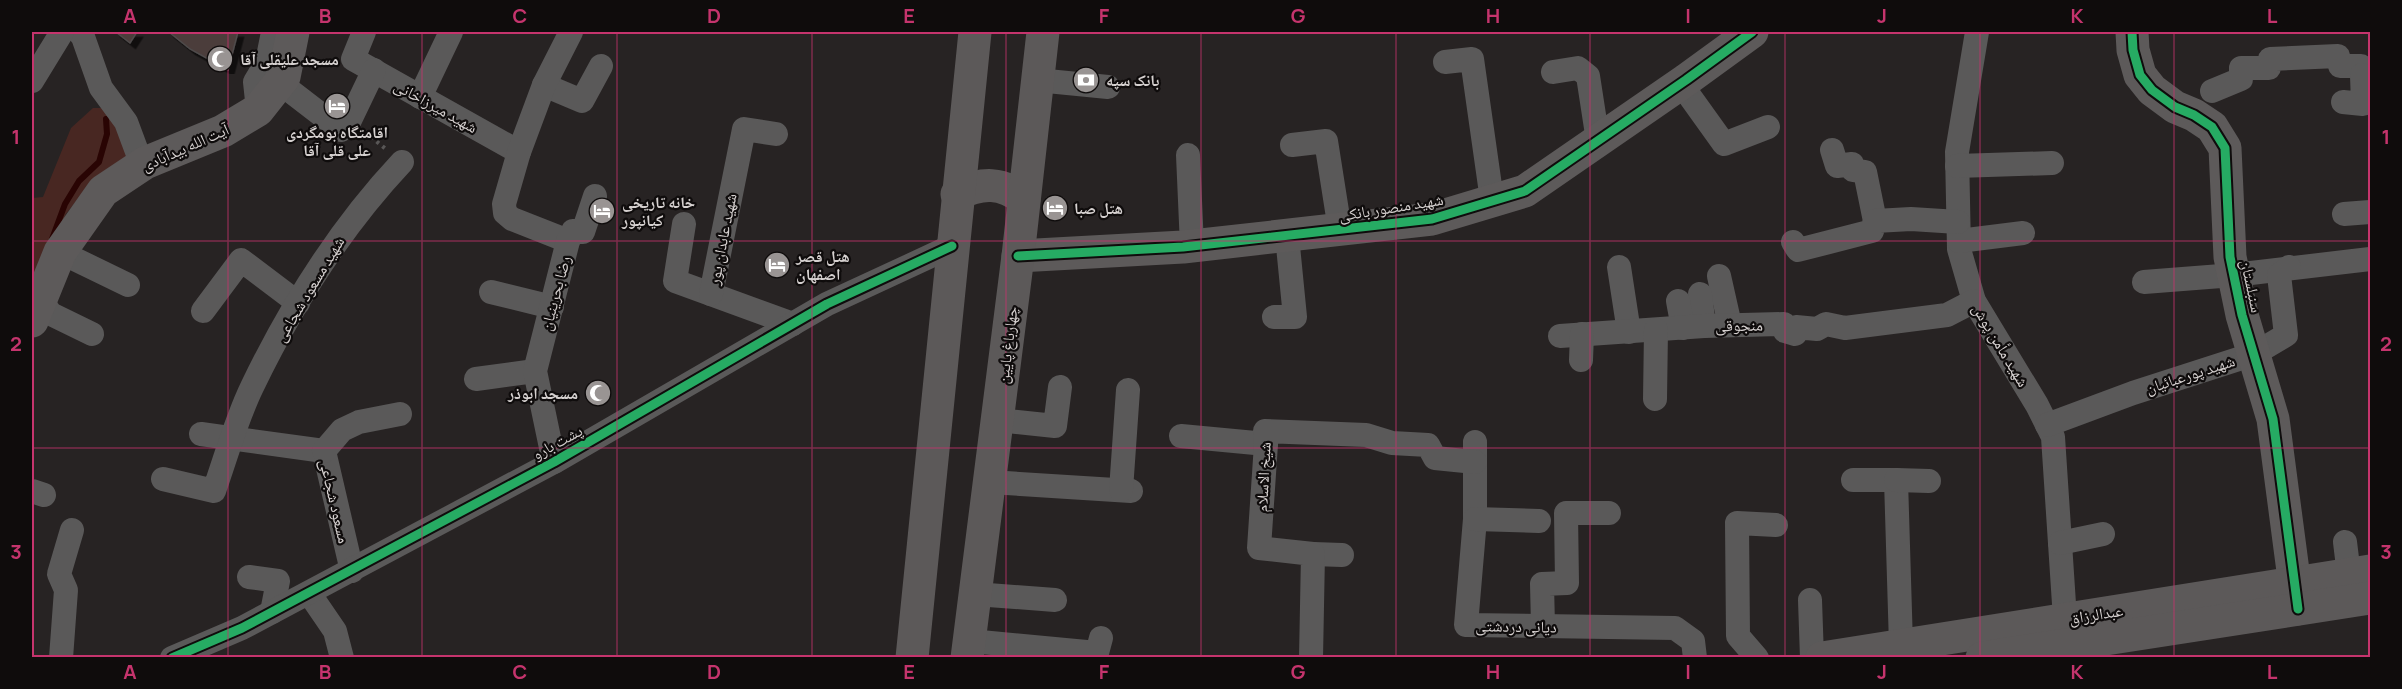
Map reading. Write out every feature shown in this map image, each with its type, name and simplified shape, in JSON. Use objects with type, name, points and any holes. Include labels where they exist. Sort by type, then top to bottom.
[{"type":"main road","points":[[912,657],[975,32]]},
{"type":"main road","name":"چهارباغ پایین","points":[[970,652],[975,594],[1018,256],[1042,32]]},
{"type":"main road","points":[[957,194],[976,186],[994,186],[1010,189],[1024,199]]},
{"type":"main road","points":[[896,657],[910,543],[929,496]]},
{"type":"main road","name":"عبدالرزاق","points":[[1982,657],[2297,596],[2366,589]]},
{"type":"main road","name":"عبدالرزاق","points":[[1822,657],[2068,640]]},
{"type":"street","points":[[32,81],[62,32]]},
{"type":"street","points":[[80,32],[101,88],[126,122],[142,165]]},
{"type":"street","points":[[258,110],[255,82],[267,62],[273,32]]},
{"type":"street","name":"آیت الله بیدآبادی","points":[[35,304],[60,252],[103,191],[142,165],[223,131],[258,110],[284,77],[293,32]]},
{"type":"street","name":"شهید میرزاخانی","points":[[364,32],[353,59],[519,152]]},
{"type":"street","points":[[420,98],[451,32]]},
{"type":"street","name":"رضا بحرینیان","points":[[554,462],[535,370],[568,241],[512,219],[505,213],[504,204],[519,152],[544,85],[572,32]]},
{"type":"street","name":"شهید منصور بانکی","points":[[1018,256],[1192,246],[1432,219],[1525,191],[1681,84],[1752,32]]},
{"type":"street","name":"شهید مأمن پوش","points":[[1977,32],[1957,152],[1959,249],[1974,302],[2053,437],[2068,640]]},
{"type":"street","name":"سنبلستان","points":[[2132,32],[2133,50],[2140,75],[2152,90],[2175,107],[2194,115],[2212,127],[2225,148],[2230,257],[2242,315],[2273,419],[2297,596]]},
{"type":"street","points":[[2212,91],[2241,80],[2241,68],[2269,68],[2270,59],[2338,56],[2340,66],[2361,66],[2366,75],[2363,104],[2343,102]]},
{"type":"street","points":[[1445,62],[1472,59],[1492,200]]},
{"type":"street","points":[[544,85],[582,101],[601,66]]},
{"type":"street","points":[[1553,72],[1578,68],[1588,76],[1598,141]]},
{"type":"street","points":[[280,83],[341,130],[350,120],[374,70]]},
{"type":"street","points":[[1037,80],[1108,87]]},
{"type":"street","points":[[1681,84],[1724,144],[1768,127]]},
{"type":"street","name":"شهید عابدان پور","points":[[776,134],[744,129],[711,294],[793,324]]},
{"type":"street","points":[[1292,145],[1326,141],[1340,230]]},
{"type":"street","points":[[1793,242],[1798,250],[1872,231],[1875,221],[1865,172],[1854,170],[1852,164],[1837,166],[1832,150]]},
{"type":"street","points":[[1188,155],[1192,246]]},
{"type":"street","name":"شهید مسعود شجاعی","points":[[163,479],[214,491],[252,388],[298,303],[348,224],[402,162]]},
{"type":"street","points":[[1957,166],[2052,163]]},
{"type":"street","points":[[568,241],[573,231],[583,232],[595,196]]},
{"type":"street","points":[[2343,214],[2370,212]]},
{"type":"street","points":[[1875,221],[1911,219],[1959,231],[2023,233]]},
{"type":"street","points":[[684,224],[675,280],[711,294]]},
{"type":"street","points":[[1274,317],[1295,317],[1287,236]]},
{"type":"street","name":"پشت بارو","points":[[172,657],[242,628],[352,571],[554,462],[827,304],[952,246]]},
{"type":"street","points":[[60,252],[128,285]]},
{"type":"street","points":[[203,311],[241,260],[298,303]]},
{"type":"street","points":[[2144,282],[2234,275],[2289,267],[2370,262]]},
{"type":"street","points":[[1619,267],[1629,332]]},
{"type":"street","name":"شهید پورعبائیان","points":[[2047,425],[2133,393],[2254,354],[2286,335],[2279,275],[2289,267]]},
{"type":"street","points":[[1719,276],[1730,325]]},
{"type":"street","points":[[491,292],[552,307]]},
{"type":"street","points":[[1689,298],[1694,327]]},
{"type":"street","name":"منجوقی","points":[[1581,360],[1571,335],[1784,324],[1785,331],[1795,334],[1796,327],[1818,329],[1826,324],[1845,328],[1947,315],[1974,302]]},
{"type":"street","points":[[35,304],[92,334]]},
{"type":"street","points":[[1655,399],[1656,330]]},
{"type":"street","points":[[476,379],[535,370]]},
{"type":"street","points":[[998,420],[1055,426],[1060,387]]},
{"type":"street","points":[[990,482],[1126,491],[1128,390]]},
{"type":"street","points":[[324,452],[342,430],[359,422],[399,414]]},
{"type":"street","name":"شیخ الاسلام","points":[[1313,554],[1259,548],[1265,431],[1366,435],[1392,443],[1428,445],[1435,458],[1475,452]]},
{"type":"street","name":"مسعود شجاعی","points":[[201,434],[324,452],[352,571]]},
{"type":"street","points":[[1181,436],[1266,444]]},
{"type":"street","name":"دیانی دردشتی","points":[[1475,452],[1475,519],[1466,625],[1543,626],[1585,633],[1675,628],[1693,641],[1695,657]]},
{"type":"street","points":[[1853,480],[1929,481]]},
{"type":"street","points":[[1896,480],[1902,651]]},
{"type":"street","points":[[1543,626],[1542,584],[1567,583],[1566,513],[1609,513]]},
{"type":"street","points":[[1475,519],[1539,520]]},
{"type":"street","points":[[1757,657],[1738,636],[1737,522],[1776,525]]},
{"type":"street","points":[[61,657],[66,590],[59,574],[72,530]]},
{"type":"street","points":[[2060,543],[2103,534]]},
{"type":"street","points":[[2345,543],[2366,589]]},
{"type":"street","points":[[1311,657],[1313,554],[1342,555]]},
{"type":"street","points":[[249,577],[278,581],[272,612]]},
{"type":"street","points":[[309,593],[335,631],[342,657]]},
{"type":"street","points":[[975,594],[1055,600]]},
{"type":"street","points":[[1810,600],[1812,657]]},
{"type":"street","points":[[970,652],[1097,653],[1101,638]]},
{"type":"path","points":[[350,120],[402,162]]},
{"type":"shaded area","points":[[93,108],[104,108],[112,112],[131,155],[90,184],[66,214],[33,286],[32,198],[43,197],[71,128]]},
{"type":"building","points":[[116,32],[137,32],[130,43]]},
{"type":"building","name":"مسجد علیقلی آقا","points":[[169,32],[238,32],[228,70],[190,49]]},
{"type":"waterway","points":[[52,239],[65,204],[79,181],[99,162],[107,134],[106,119]]},
{"type":"cycle path","points":[[1018,256],[1183,247],[1432,219],[1525,191],[1752,32]]},
{"type":"cycle path","points":[[2132,32],[2133,50],[2140,75],[2152,90],[2175,107],[2194,115],[2212,127],[2225,148],[2230,257],[2242,315],[2273,419],[2298,609]]},
{"type":"cycle path","points":[[172,658],[242,628],[554,462],[827,304],[952,246]]},
{"type":"place","name":"مسجد علیقلی آقا","points":[[220,59]]},
{"type":"place","name":"بانک سپه","points":[[1086,80]]},
{"type":"place","name":"اقامتگاه بومگردی علی قلی آقا","points":[[337,106]]},
{"type":"place","name":"هتل صبا","points":[[1055,208]]},
{"type":"place","name":"خانه تاریخی کیانپور","points":[[602,211]]},
{"type":"place","name":"هتل قصر اصفهان","points":[[777,265]]},
{"type":"place","name":"مسجد ابوذر","points":[[598,393]]}]
